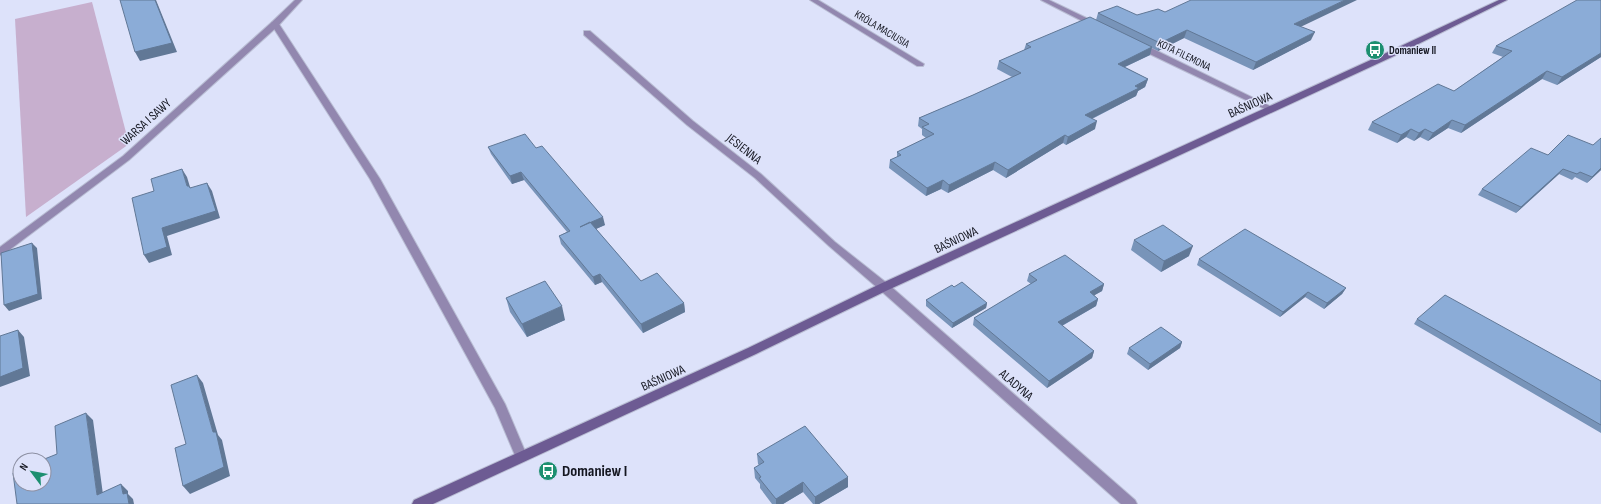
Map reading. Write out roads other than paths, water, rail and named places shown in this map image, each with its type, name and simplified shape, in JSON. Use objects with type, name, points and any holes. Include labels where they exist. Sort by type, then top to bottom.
[{"type":"main road","name":"BAŚNIOWA","points":[[419,504],[752,351],[884,287],[1272,109],[1504,0]]},
{"type":"street","name":"WARSA I SAWY","points":[[0,252],[126,158],[275,24],[299,0]]},
{"type":"street","name":"KRÓLA MACIUSIA","points":[[813,0],[920,64]]},
{"type":"street","points":[[1044,0],[1101,27]]},
{"type":"street","points":[[275,24],[375,179],[501,407],[521,456]]},
{"type":"street","name":"JESIENNA","points":[[587,33],[690,123],[758,176],[832,244],[884,287]]},
{"type":"street","name":"KOTA FILEMONA","points":[[1130,41],[1272,109]]},
{"type":"street","name":"ALADYNA","points":[[884,287],[1130,504]]},
{"type":"place","name":"Domaniew II","points":[[1375,50]]},
{"type":"place","name":"Domaniew I","points":[[548,471]]}]
